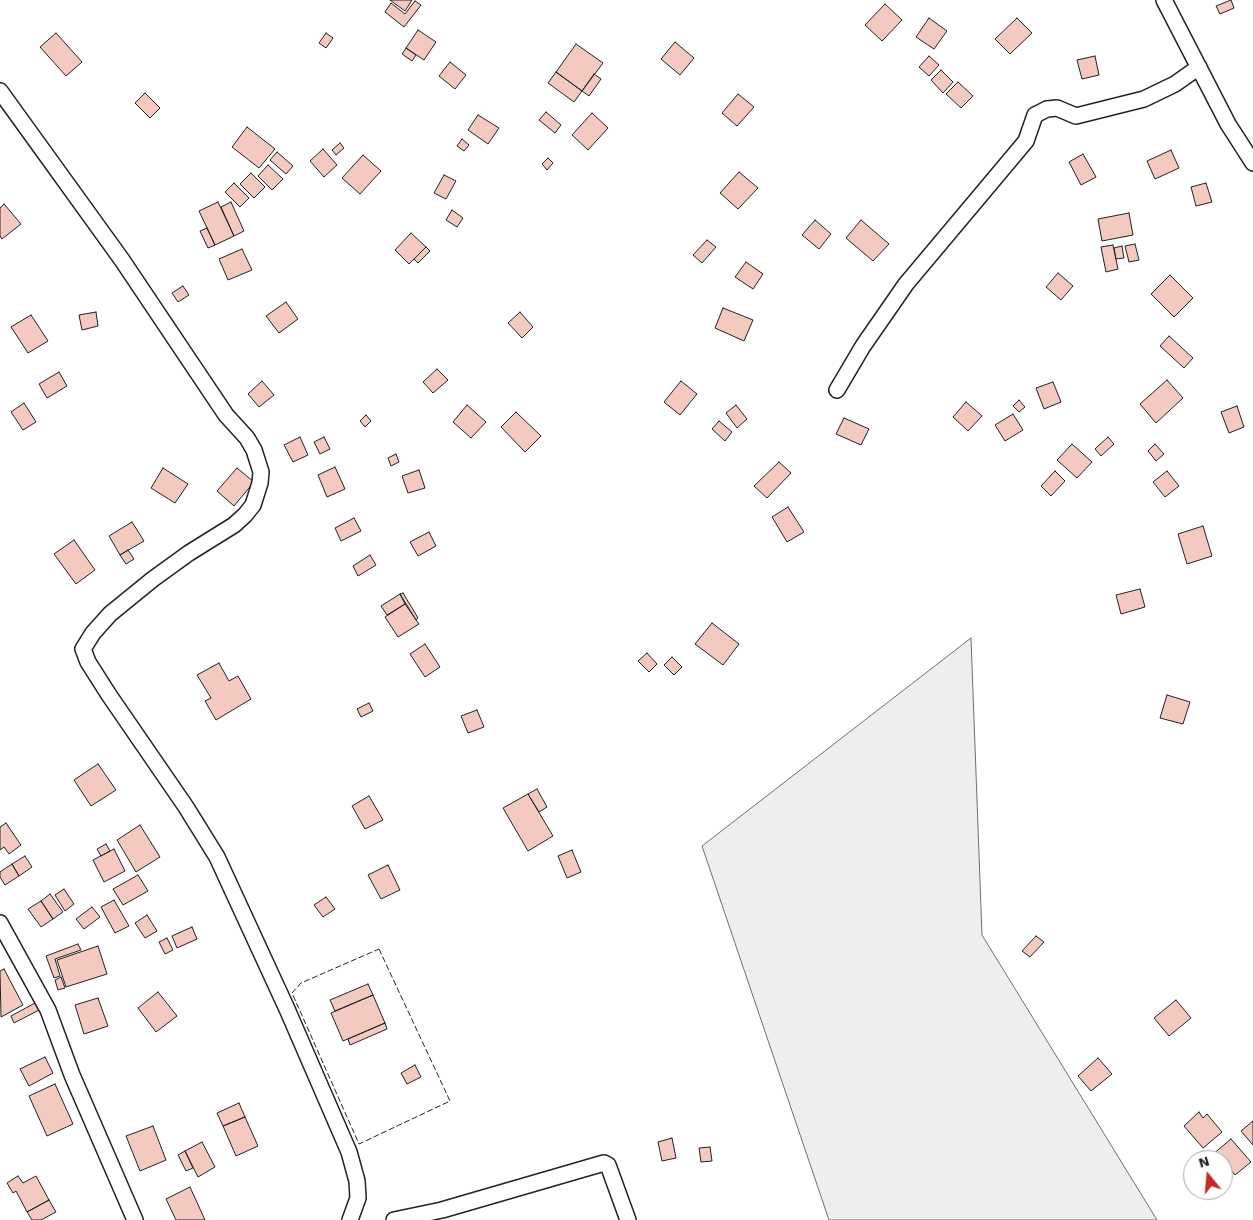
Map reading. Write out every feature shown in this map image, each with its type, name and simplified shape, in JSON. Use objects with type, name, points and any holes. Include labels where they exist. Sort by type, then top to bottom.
[{"type":"street","points":[[1164,0],[1228,124],[1253,163]]},
{"type":"street","points":[[837,390],[863,346],[906,284],[1026,141],[1035,115],[1047,109],[1057,108],[1076,116],[1144,99],[1175,84],[1199,67]]},
{"type":"street","points":[[0,91],[122,260],[226,415],[248,438],[261,472],[254,505],[245,515],[234,525],[189,553],[153,579],[110,614],[93,633],[83,649],[88,662],[109,695],[186,807],[217,858],[287,1009],[349,1152],[357,1181],[358,1198],[350,1220]]},
{"type":"street","points":[[0,923],[48,1010],[72,1074],[135,1220]]},
{"type":"street","points":[[394,1220],[442,1210],[604,1163],[608,1166],[628,1220]]},
{"type":"shaded area","points":[[971,638],[982,935],[1157,1220],[829,1220],[702,846]]},
{"type":"building","points":[[390,0],[412,0],[405,11]]},
{"type":"building","points":[[1231,0],[1234,8],[1220,14],[1216,6]]},
{"type":"building","points":[[415,1],[421,5],[404,27],[385,12],[391,3],[405,14]]},
{"type":"building","points":[[885,4],[902,20],[882,41],[865,25]]},
{"type":"building","points":[[929,18],[947,31],[934,49],[916,37]]},
{"type":"building","points":[[1017,18],[1032,33],[1010,54],[995,39]]},
{"type":"building","points":[[418,30],[436,42],[424,60],[406,48]]},
{"type":"building","points":[[56,33],[82,62],[66,76],[40,47]]},
{"type":"building","points":[[326,33],[333,38],[326,48],[319,43]]},
{"type":"building","points":[[675,42],[694,58],[680,75],[661,59]]},
{"type":"building","points":[[576,44],[603,63],[582,91],[556,72]]},
{"type":"building","points":[[406,48],[416,55],[412,61],[402,54]]},
{"type":"building","points":[[929,56],[939,65],[929,76],[919,67]]},
{"type":"building","points":[[1095,56],[1099,75],[1082,79],[1077,60]]},
{"type":"building","points":[[450,62],[466,75],[455,89],[439,76]]},
{"type":"building","points":[[941,70],[953,82],[943,93],[931,80]]},
{"type":"building","points":[[556,72],[582,91],[574,102],[548,83]]},
{"type":"building","points":[[594,74],[601,79],[589,96],[582,91]]},
{"type":"building","points":[[958,82],[973,96],[961,108],[946,94]]},
{"type":"building","points":[[145,93],[160,108],[150,118],[135,103]]},
{"type":"building","points":[[738,94],[754,107],[737,126],[722,113]]},
{"type":"building","points":[[546,112],[561,125],[555,133],[539,120]]},
{"type":"building","points":[[592,113],[608,128],[588,150],[572,135]]},
{"type":"building","points":[[478,115],[499,128],[488,144],[468,130]]},
{"type":"building","points":[[247,127],[275,149],[259,168],[232,147]]},
{"type":"building","points":[[462,139],[469,145],[464,151],[457,146]]},
{"type":"building","points":[[340,143],[344,148],[336,155],[332,150]]},
{"type":"building","points":[[323,149],[337,165],[324,177],[310,161]]},
{"type":"building","points":[[1171,150],[1179,168],[1155,179],[1147,161]]},
{"type":"building","points":[[277,152],[293,166],[286,174],[270,160]]},
{"type":"building","points":[[1083,154],[1096,177],[1081,185],[1069,162]]},
{"type":"building","points":[[363,155],[381,171],[360,194],[342,178]]},
{"type":"building","points":[[548,158],[553,163],[547,170],[542,164]]},
{"type":"building","points":[[268,165],[283,179],[272,190],[258,176]]},
{"type":"building","points":[[739,172],[758,188],[738,209],[720,193]]},
{"type":"building","points":[[251,173],[265,187],[254,198],[240,184]]},
{"type":"building","points":[[444,175],[456,181],[446,199],[434,193]]},
{"type":"building","points":[[234,183],[249,198],[240,207],[225,192]]},
{"type":"building","points":[[1206,183],[1212,202],[1196,206],[1191,187]]},
{"type":"building","points":[[218,202],[234,236],[215,245],[199,211]]},
{"type":"building","points":[[231,202],[244,231],[234,236],[221,207]]},
{"type":"building","points":[[4,204],[21,224],[2,239],[0,236],[0,208]]},
{"type":"building","points":[[452,210],[463,218],[457,227],[446,220]]},
{"type":"building","points":[[1129,213],[1133,235],[1102,241],[1098,219]]},
{"type":"building","points":[[815,220],[831,234],[819,249],[802,235]]},
{"type":"building","points":[[861,220],[889,244],[873,261],[846,238]]},
{"type":"building","points":[[207,228],[215,245],[208,248],[200,231]]},
{"type":"building","points":[[411,233],[426,247],[409,264],[395,250]]},
{"type":"building","points":[[707,240],[716,247],[702,263],[693,255]]},
{"type":"building","points":[[1135,244],[1139,260],[1129,262],[1125,246]]},
{"type":"building","points":[[1113,245],[1118,269],[1106,272],[1101,247]]},
{"type":"building","points":[[1122,246],[1124,258],[1116,259],[1114,248]]},
{"type":"building","points":[[426,247],[430,251],[418,263],[414,259]]},
{"type":"building","points":[[242,249],[252,270],[228,280],[219,259]]},
{"type":"building","points":[[746,262],[763,274],[753,289],[735,277]]},
{"type":"building","points":[[1058,273],[1073,286],[1061,300],[1046,287]]},
{"type":"building","points":[[1170,275],[1193,298],[1174,317],[1151,294]]},
{"type":"building","points":[[183,286],[189,295],[178,302],[172,293]]},
{"type":"building","points":[[286,302],[298,319],[279,333],[266,316]]},
{"type":"building","points":[[723,308],[753,320],[744,341],[715,328]]},
{"type":"building","points":[[96,312],[98,326],[82,330],[79,315]]},
{"type":"building","points":[[520,312],[533,327],[522,338],[508,323]]},
{"type":"building","points":[[31,315],[48,341],[28,353],[11,327]]},
{"type":"building","points":[[1169,336],[1193,358],[1184,368],[1160,346]]},
{"type":"building","points":[[437,369],[448,380],[433,393],[423,382]]},
{"type":"building","points":[[59,372],[67,386],[47,398],[39,384]]},
{"type":"building","points":[[1167,380],[1183,398],[1156,423],[1140,404]]},
{"type":"building","points":[[262,381],[274,395],[259,407],[248,394]]},
{"type":"building","points":[[681,381],[697,394],[680,415],[664,402]]},
{"type":"building","points":[[1053,382],[1061,402],[1044,409],[1036,388]]},
{"type":"building","points":[[1019,400],[1025,407],[1019,412],[1013,406]]},
{"type":"building","points":[[966,402],[982,416],[968,431],[953,417]]},
{"type":"building","points":[[24,403],[36,422],[23,430],[11,412]]},
{"type":"building","points":[[467,405],[486,422],[471,438],[453,422]]},
{"type":"building","points":[[736,405],[747,419],[737,428],[726,413]]},
{"type":"building","points":[[1237,406],[1244,427],[1229,433],[1221,412]]},
{"type":"building","points":[[516,412],[541,436],[525,452],[501,427]]},
{"type":"building","points":[[1013,414],[1023,430],[1005,441],[995,425]]},
{"type":"building","points":[[366,415],[371,421],[365,427],[360,421]]},
{"type":"building","points":[[844,418],[869,429],[861,445],[836,434]]},
{"type":"building","points":[[719,421],[732,432],[725,441],[712,429]]},
{"type":"building","points":[[300,437],[308,455],[293,462],[284,445]]},
{"type":"building","points":[[324,437],[330,449],[320,454],[314,442]]},
{"type":"building","points":[[1108,437],[1114,444],[1101,456],[1095,449]]},
{"type":"building","points":[[1072,444],[1092,462],[1077,478],[1057,460]]},
{"type":"building","points":[[1155,444],[1164,454],[1156,461],[1148,451]]},
{"type":"building","points":[[396,454],[399,462],[391,466],[388,458]]},
{"type":"building","points":[[779,462],[791,473],[767,498],[754,486]]},
{"type":"building","points":[[335,467],[345,489],[327,497],[318,475]]},
{"type":"building","points":[[163,468],[188,484],[175,503],[151,488]]},
{"type":"building","points":[[237,468],[254,482],[234,506],[217,491]]},
{"type":"building","points":[[419,470],[425,488],[408,493],[402,476]]},
{"type":"building","points":[[1055,471],[1065,481],[1051,496],[1041,486]]},
{"type":"building","points":[[1167,471],[1179,486],[1165,497],[1153,482]]},
{"type":"building","points":[[788,507],[804,532],[787,542],[772,517]]},
{"type":"building","points":[[354,518],[361,531],[341,541],[335,528]]},
{"type":"building","points":[[132,522],[144,541],[120,555],[109,536]]},
{"type":"building","points":[[1203,526],[1212,556],[1187,564],[1178,534]]},
{"type":"building","points":[[429,532],[436,546],[418,556],[410,542]]},
{"type":"building","points":[[74,540],[95,570],[76,584],[54,554]]},
{"type":"building","points":[[128,550],[134,559],[126,564],[120,555]]},
{"type":"building","points":[[370,555],[376,565],[358,576],[353,566]]},
{"type":"building","points":[[1140,589],[1145,607],[1121,614],[1116,595]]},
{"type":"building","points":[[403,593],[418,618],[416,620],[400,594]]},
{"type":"building","points":[[400,594],[405,604],[387,615],[381,606]]},
{"type":"building","points":[[405,604],[419,624],[398,637],[385,617]]},
{"type":"building","points":[[712,623],[739,644],[723,665],[695,644]]},
{"type":"building","points":[[425,644],[440,667],[425,677],[410,654]]},
{"type":"building","points":[[647,653],[657,664],[649,672],[638,661]]},
{"type":"building","points":[[672,657],[682,667],[674,675],[664,665]]},
{"type":"building","points":[[219,663],[229,681],[238,676],[251,699],[216,720],[205,701],[211,698],[197,675]]},
{"type":"building","points":[[1167,695],[1190,702],[1183,724],[1160,718]]},
{"type":"building","points":[[369,703],[373,711],[361,717],[357,709]]},
{"type":"building","points":[[477,710],[484,727],[468,733],[461,716]]},
{"type":"building","points":[[98,764],[116,790],[91,806],[74,780]]},
{"type":"building","points":[[537,789],[547,807],[539,812],[528,794]]},
{"type":"building","points":[[528,794],[553,836],[528,851],[503,808]]},
{"type":"building","points":[[369,796],[383,820],[365,829],[352,806]]},
{"type":"building","points":[[6,823],[21,845],[9,854],[4,847],[0,850],[0,827]]},
{"type":"building","points":[[140,825],[160,857],[136,872],[117,840]]},
{"type":"building","points":[[106,844],[110,851],[101,856],[97,849]]},
{"type":"building","points":[[114,849],[125,871],[104,882],[93,860]]},
{"type":"building","points":[[572,850],[581,872],[567,878],[558,856]]},
{"type":"building","points":[[25,856],[32,867],[19,876],[12,864]]},
{"type":"building","points":[[12,864],[19,876],[5,885],[0,877],[0,872]]},
{"type":"building","points":[[388,865],[400,890],[381,899],[368,875]]},
{"type":"building","points":[[138,875],[148,891],[123,905],[113,889]]},
{"type":"building","points":[[64,889],[74,904],[65,911],[55,895]]},
{"type":"building","points":[[50,894],[63,912],[53,919],[41,901]]},
{"type":"building","points":[[326,897],[335,909],[323,917],[314,905]]},
{"type":"building","points":[[114,900],[129,926],[115,933],[101,907]]},
{"type":"building","points":[[41,901],[53,919],[41,927],[28,909]]},
{"type":"building","points":[[92,907],[100,917],[84,929],[76,919]]},
{"type":"building","points":[[147,915],[157,931],[145,938],[135,923]]},
{"type":"building","points":[[192,927],[197,939],[177,948],[172,936]]},
{"type":"building","points":[[1036,936],[1044,942],[1030,957],[1022,951]]},
{"type":"building","points":[[167,938],[173,950],[165,954],[159,942]]},
{"type":"building","points":[[78,944],[81,950],[55,959],[60,976],[54,978],[46,956]]},
{"type":"building","points":[[98,946],[107,974],[66,987],[57,960]]},
{"type":"building","points":[[4,969],[23,1005],[1,1017],[0,971]]},
{"type":"building","points":[[61,977],[65,988],[58,990],[55,980]]},
{"type":"building","points":[[368,984],[373,995],[335,1011],[330,1000]]},
{"type":"building","points":[[158,992],[177,1016],[156,1032],[138,1008]]},
{"type":"building","points":[[373,995],[385,1023],[343,1041],[331,1013]]},
{"type":"building","points":[[98,998],[108,1026],[84,1034],[75,1005]]},
{"type":"building","points":[[1176,1000],[1191,1018],[1169,1036],[1154,1018]]},
{"type":"building","points":[[35,1003],[39,1010],[14,1023],[11,1016]]},
{"type":"building","points":[[385,1023],[387,1029],[350,1045],[348,1039]]},
{"type":"building","points":[[45,1057],[53,1073],[29,1086],[20,1069]]},
{"type":"building","points":[[1098,1058],[1112,1074],[1091,1091],[1078,1076]]},
{"type":"building","points":[[415,1065],[421,1077],[407,1084],[401,1073]]},
{"type":"building","points":[[55,1084],[73,1124],[47,1136],[29,1096]]},
{"type":"building","points":[[239,1103],[245,1117],[223,1126],[217,1113]]},
{"type":"building","points":[[1199,1112],[1203,1118],[1207,1114],[1222,1132],[1203,1148],[1184,1126]]},
{"type":"building","points":[[245,1117],[258,1146],[236,1156],[223,1126]]},
{"type":"building","points":[[1253,1121],[1253,1145],[1241,1131]]},
{"type":"building","points":[[153,1126],[166,1160],[140,1171],[126,1136]]},
{"type":"building","points":[[672,1138],[676,1158],[662,1161],[658,1142]]},
{"type":"building","points":[[1231,1139],[1251,1162],[1235,1175],[1233,1172],[1233,1150],[1218,1150]]},
{"type":"building","points":[[202,1142],[215,1167],[198,1177],[185,1151]]},
{"type":"building","points":[[710,1147],[712,1161],[701,1162],[699,1148]]},
{"type":"building","points":[[185,1151],[193,1168],[186,1171],[178,1155]]},
{"type":"building","points":[[18,1176],[23,1183],[36,1176],[49,1200],[27,1212],[16,1191],[13,1193],[7,1183]]},
{"type":"building","points":[[190,1187],[205,1220],[176,1220],[166,1199]]},
{"type":"building","points":[[49,1200],[56,1212],[41,1220],[32,1220],[27,1212]]},
{"type":"fence","points":[[379,949],[450,1101],[359,1144],[292,993],[301,983],[379,949]]}]
